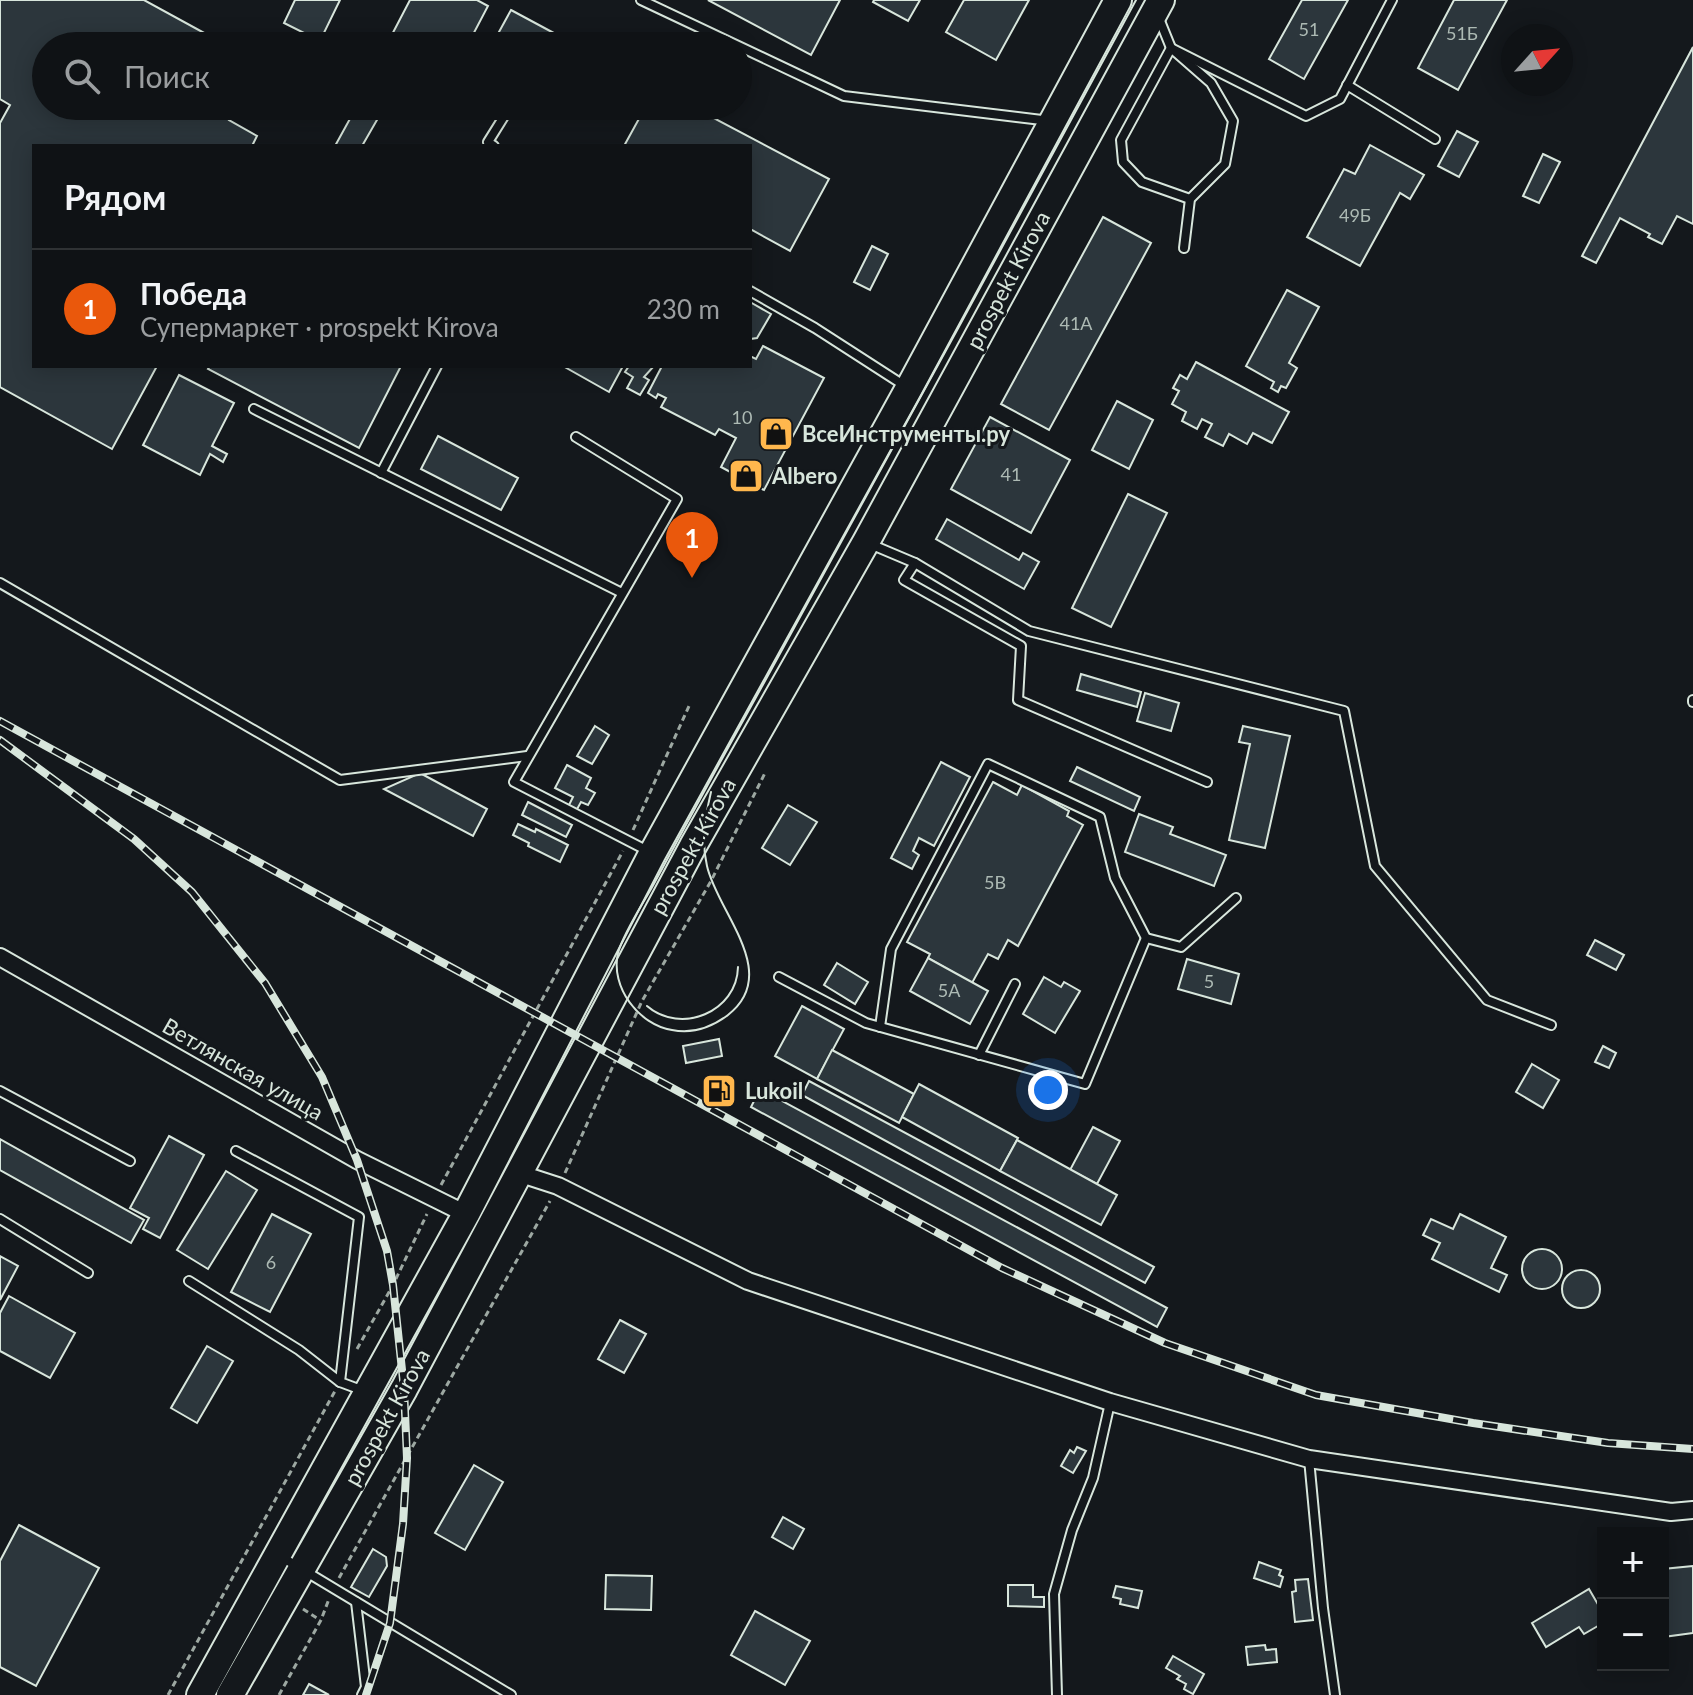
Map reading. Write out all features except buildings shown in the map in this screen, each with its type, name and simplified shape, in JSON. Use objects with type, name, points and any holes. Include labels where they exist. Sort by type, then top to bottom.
[{"type":"main road","name":"prospekt Kirova","points":[[230,1695],[369,1392],[466,1214],[652,854],[1118,0]]},
{"type":"main road","name":"prospekt Kirova","points":[[200,1695],[404,1389],[521,1174],[685,860],[866,542],[1084,140],[1153,4]]},
{"type":"main road","points":[[1054,122],[1084,140]]},
{"type":"street","name":"Ветлянская улица","points":[[0,957],[357,1160],[466,1214]]},
{"type":"street","points":[[521,1174],[558,1186],[748,1281],[1110,1402],[1309,1459],[1671,1512],[1693,1510]]},
{"type":"lane","points":[[641,0],[709,32]]},
{"type":"lane","points":[[1171,48],[1306,116],[1340,99],[1392,0]]},
{"type":"lane","points":[[1153,4],[1171,48],[1211,83],[1233,121],[1225,164],[1190,199],[1184,248]]},
{"type":"lane","points":[[1171,48],[1121,140],[1123,162],[1142,182],[1190,199]]},
{"type":"lane","points":[[752,52],[844,96],[1054,122]]},
{"type":"lane","points":[[1347,85],[1435,139]]},
{"type":"lane","points":[[491,144],[488,142],[502,120]]},
{"type":"lane","points":[[752,292],[909,388]]},
{"type":"lane","points":[[381,473],[436,368]]},
{"type":"lane","points":[[254,409],[622,593]]},
{"type":"lane","points":[[576,437],[677,499],[514,782],[652,854]]},
{"type":"lane","points":[[866,542],[915,563],[1029,631],[1344,711],[1375,866],[1487,1000],[1551,1025]]},
{"type":"lane","points":[[915,563],[904,580],[1021,646],[1018,700],[1207,782]]},
{"type":"lane","points":[[0,583],[340,780],[527,756]]},
{"type":"lane","points":[[880,1027],[891,949],[988,764],[1100,817],[1115,878],[1146,938],[1181,947],[1236,898]]},
{"type":"lane","points":[[779,977],[866,1023],[1085,1084],[1146,938]]},
{"type":"lane","points":[[979,1055],[1015,984]]},
{"type":"lane","points":[[0,1091],[130,1161]]},
{"type":"lane","points":[[236,1151],[359,1217],[340,1382]]},
{"type":"lane","points":[[0,1219],[88,1273]]},
{"type":"lane","points":[[189,1281],[299,1350],[340,1382],[369,1392]]},
{"type":"lane","points":[[1057,1695],[1054,1594],[1072,1530],[1093,1478],[1110,1402]]},
{"type":"lane","points":[[1309,1459],[1323,1608],[1335,1695]]},
{"type":"lane","points":[[290,1562],[511,1695]]},
{"type":"lane","points":[[356,1602],[366,1687],[362,1695]]},
{"type":"path","points":[[279,1695],[321,1620],[333,1588],[558,1186],[642,1001],[711,881],[766,771]]},
{"type":"tram line","points":[[711,792],[704,829],[707,866],[742,942],[749,980],[743,998],[722,1019],[694,1030],[672,1030],[649,1021],[638,1012],[623,991],[617,966],[625,935],[1136,0]]},
{"type":"tram line","points":[[647,1006],[675,1018],[705,1014],[718,1007],[728,996],[738,967]]},
{"type":"railway","points":[[0,721],[1002,1268],[1165,1343],[1316,1395],[1608,1443],[1693,1449]]},
{"type":"railway","points":[[0,740],[134,839],[192,892],[265,983],[322,1077],[357,1160],[387,1251],[393,1285],[404,1389],[407,1458],[403,1524],[390,1623],[366,1695]]},
{"type":"place","name":"ВсеИнструменты.ру","points":[[776,434]]},
{"type":"place","name":"Albero","points":[[746,476]]},
{"type":"place","name":"Победа","points":[[692,578]]},
{"type":"place","name":"Lukoil","points":[[719,1091]]}]
